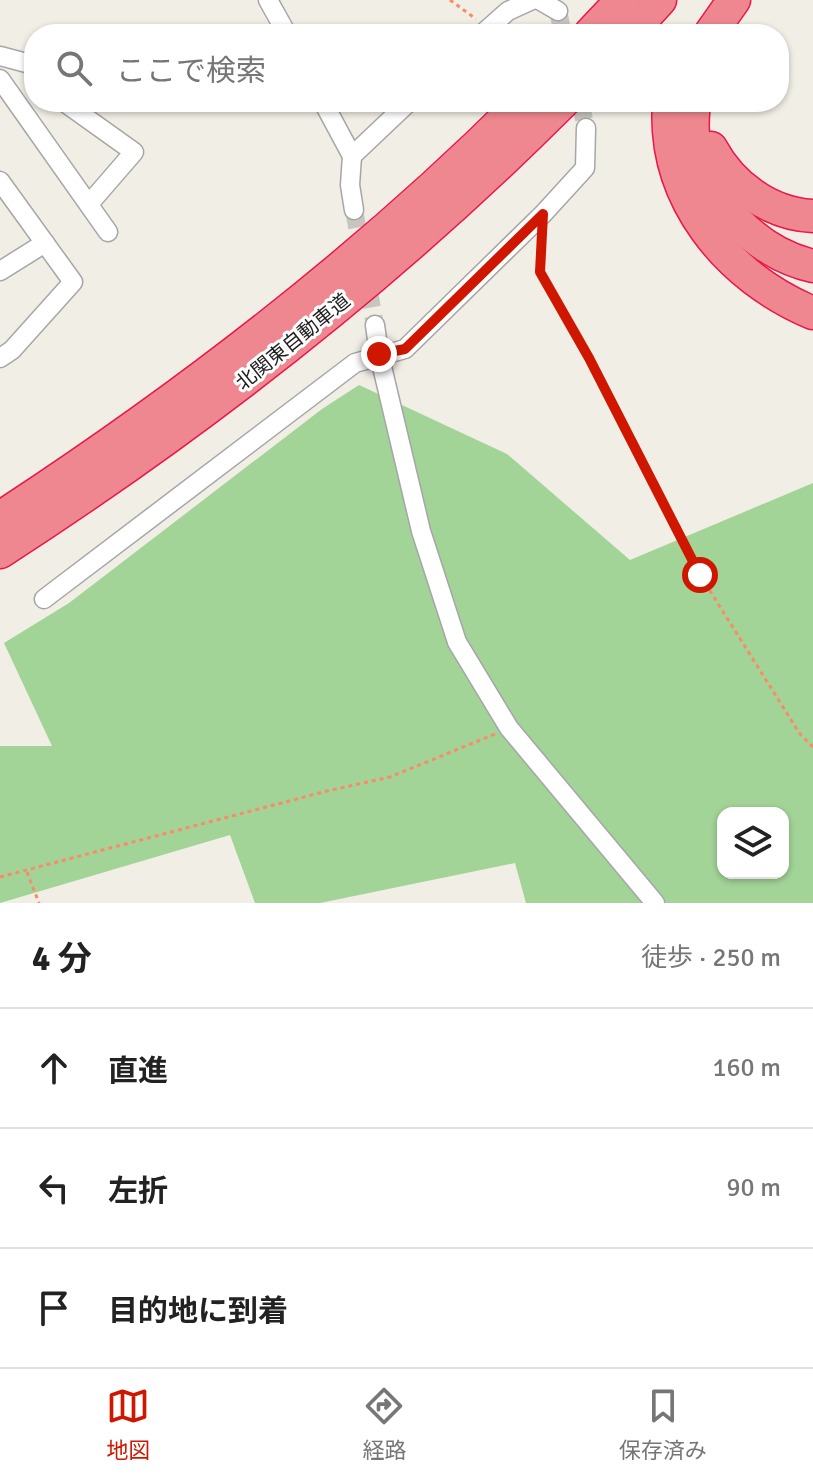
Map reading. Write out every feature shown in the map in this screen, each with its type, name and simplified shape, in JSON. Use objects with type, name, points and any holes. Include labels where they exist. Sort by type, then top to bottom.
[{"type":"highway","points":[[599,24],[622,0]]},
{"type":"highway","points":[[638,24],[660,0]]},
{"type":"highway","points":[[693,24],[708,0]]},
{"type":"highway","points":[[717,24],[734,0]]},
{"type":"highway","name":"北関東自動車道","points":[[0,518],[194,385],[287,312],[373,241],[511,112]]},
{"type":"highway","name":"北関東自動車道","points":[[0,552],[103,485],[304,334],[386,267],[552,112]]},
{"type":"highway","points":[[676,112],[668,119],[673,162],[690,207],[726,255],[760,285],[813,313]]},
{"type":"highway","points":[[687,112],[708,180],[718,198],[748,232],[765,245],[786,257],[813,266]]},
{"type":"highway","points":[[690,112],[735,183],[768,204],[788,212],[813,216]]},
{"type":"highway","points":[[673,162],[714,219],[751,256],[793,277],[813,281]]},
{"type":"street","points":[[268,0],[281,24]]},
{"type":"street","points":[[493,24],[508,11],[532,0]]},
{"type":"street","points":[[539,0],[558,11]]},
{"type":"street","points":[[0,56],[24,62]]},
{"type":"street","points":[[0,79],[108,232]]},
{"type":"street","points":[[78,112],[134,152],[89,204]]},
{"type":"street","points":[[328,112],[352,156],[350,185],[354,210]]},
{"type":"street","points":[[352,156],[398,112]]},
{"type":"street","points":[[44,599],[355,363],[405,349],[543,214],[585,168],[586,128]]},
{"type":"street","points":[[0,181],[73,282],[12,350],[0,358]]},
{"type":"street","points":[[0,271],[45,243]]},
{"type":"street","points":[[375,325],[379,354],[421,531],[457,642],[509,728],[655,903]]},
{"type":"path","points":[[450,0],[477,24]]},
{"type":"path","points":[[543,214],[540,272],[589,358],[700,575],[800,734],[813,747]]},
{"type":"path","points":[[0,877],[390,777],[509,728]]},
{"type":"path","points":[[27,872],[39,903]]},
{"type":"green space","points":[[359,385],[507,454],[630,560],[813,483],[813,903],[526,903],[515,863],[320,903],[255,903],[230,835],[0,903],[0,746],[52,746],[4,643],[69,603],[322,409]]},
{"type":"tunnel","points":[[558,11],[561,24]]},
{"type":"tunnel","points":[[582,112],[586,128]]},
{"type":"tunnel","points":[[354,210],[375,325]]},
{"type":"route","points":[[379,354],[405,349],[543,214],[540,272],[589,358],[700,575]]}]
